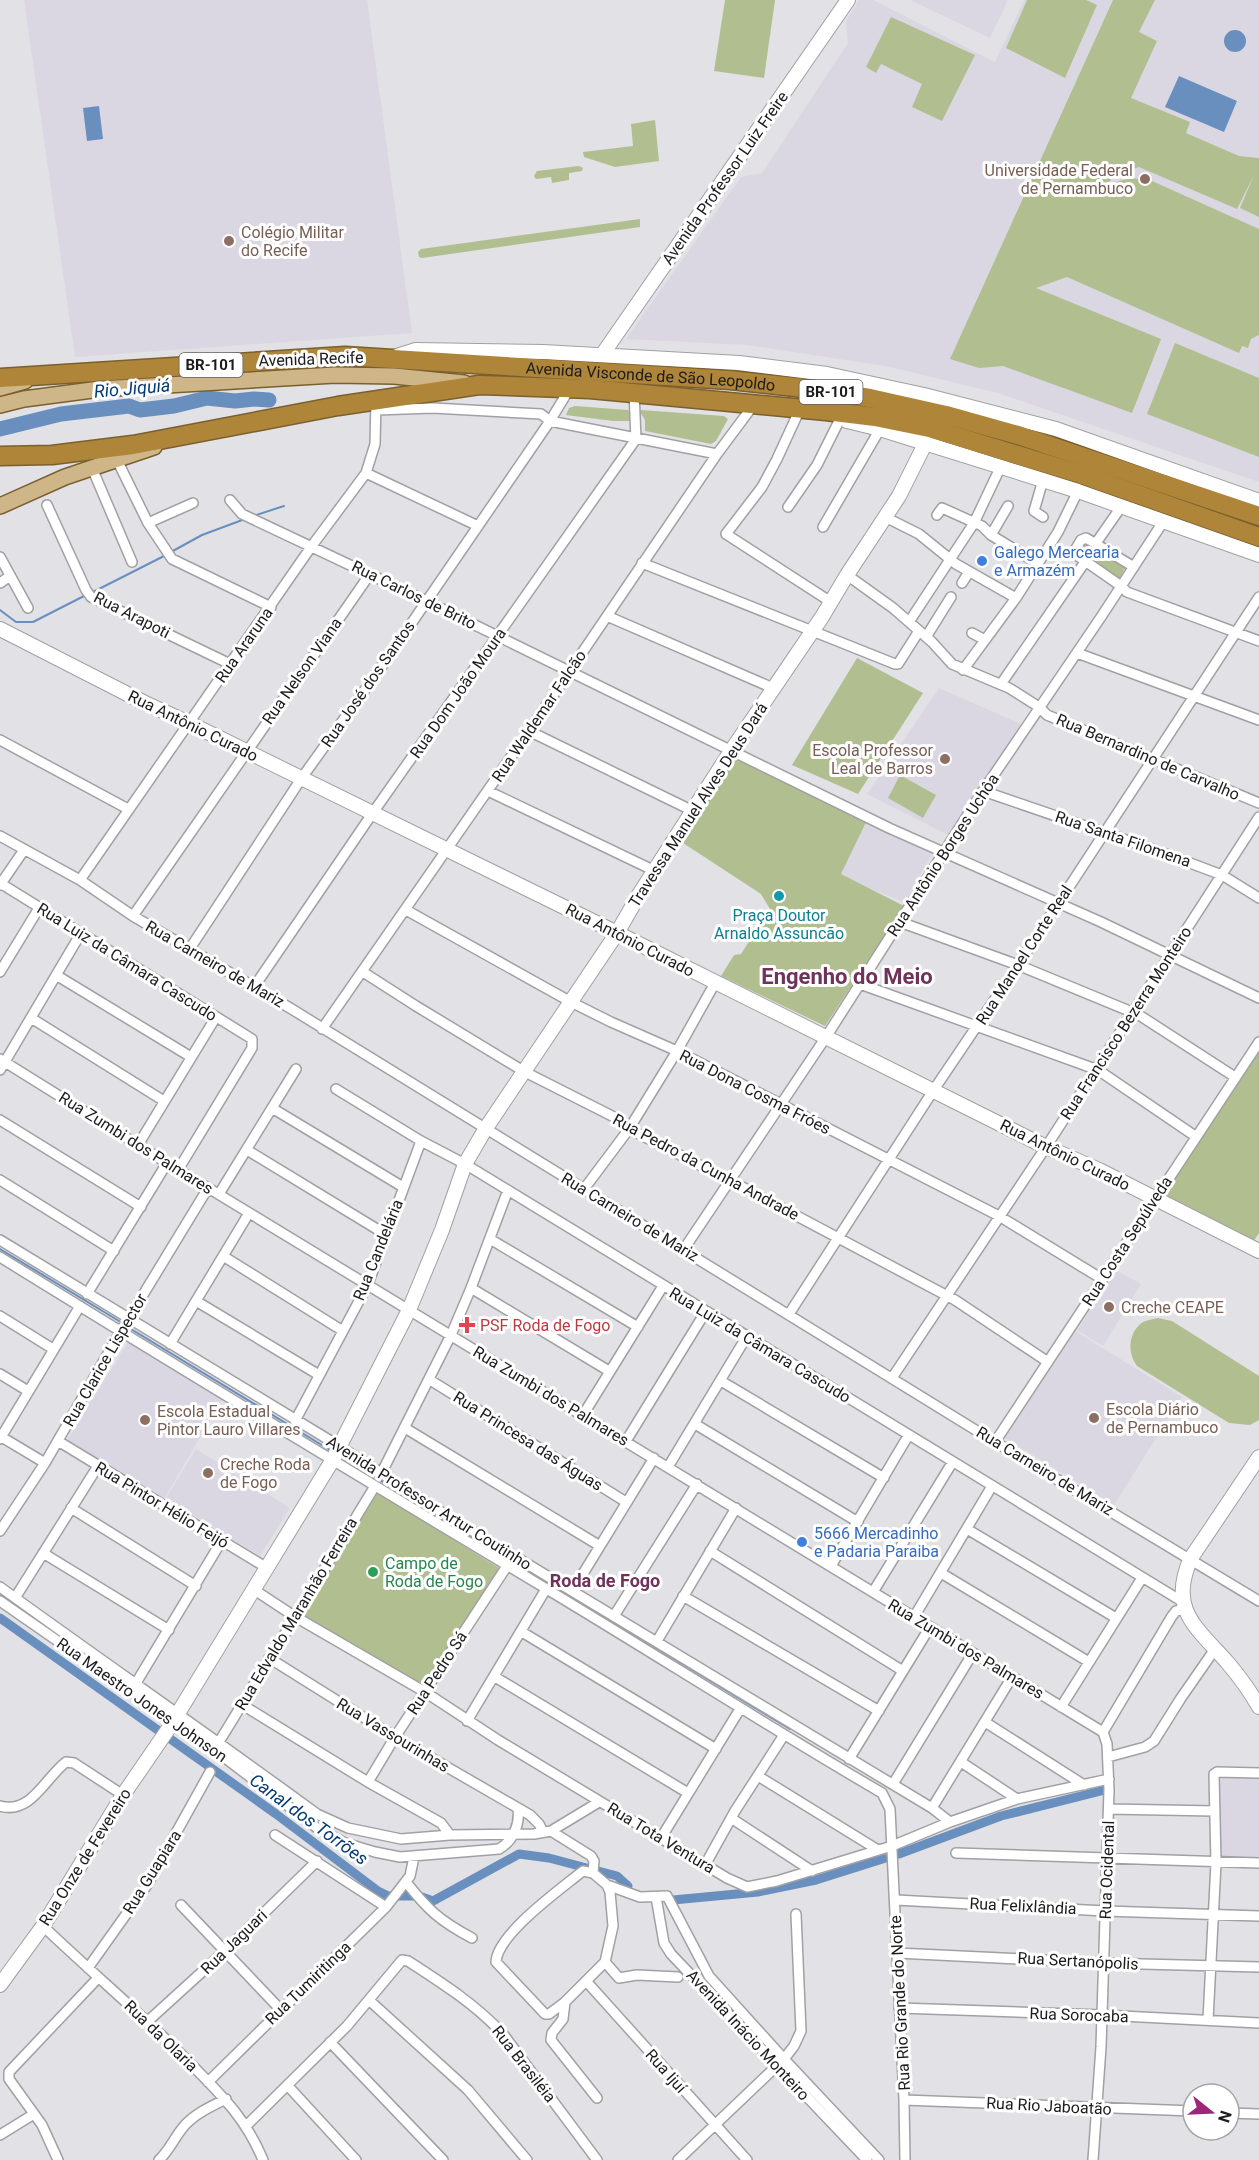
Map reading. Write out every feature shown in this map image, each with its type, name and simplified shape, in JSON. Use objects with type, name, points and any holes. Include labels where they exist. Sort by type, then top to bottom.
[{"type":"highway","name":"BR-101","points":[[0,378],[345,356],[386,358]]},
{"type":"highway","name":"Avenida Visconde de São Leopoldo","points":[[386,358],[730,380],[870,398],[946,415],[1018,435],[1259,516]]},
{"type":"highway","name":"Avenida Visconde de São Leopoldo","points":[[0,456],[52,455],[190,435],[376,405],[479,385],[634,392],[755,403],[833,415],[874,417],[929,428],[1080,474],[1259,537]]},
{"type":"main road","name":"Avenida Recife","points":[[0,405],[24,399],[100,389],[336,375],[394,376],[479,385]]},
{"type":"main road","points":[[0,388],[37,377]]},
{"type":"main road","name":"Avenida Visconde de São Leopoldo","points":[[0,506],[41,487],[190,435]]},
{"type":"street","name":"Avenida Professor Luiz Freire","points":[[602,355],[848,0]]},
{"type":"street","name":"Avenida Visconde de São Leopoldo","points":[[386,358],[416,351],[448,350],[602,355],[739,363],[793,369],[924,395],[1056,429],[1259,501]]},
{"type":"street","name":"Rua José dos Santos","points":[[189,950],[301,779],[478,526],[570,388]]},
{"type":"street","points":[[634,392],[636,439]]},
{"type":"street","name":"Rua Waldemar Falcão","points":[[322,1029],[488,791],[717,454],[755,403]]},
{"type":"street","points":[[376,405],[541,414],[550,421],[717,454]]},
{"type":"street","name":"Rua Araruna","points":[[80,880],[311,547],[366,473],[375,444],[376,405]]},
{"type":"street","points":[[800,409],[762,487],[726,534],[831,602]]},
{"type":"street","name":"Avenida Visconde de São Leopoldo","points":[[833,415],[1078,491],[1259,555]]},
{"type":"street","points":[[788,507],[817,465],[833,415]]},
{"type":"street","points":[[823,527],[880,429]]},
{"type":"street","name":"Rua Dom João Moura","points":[[254,987],[372,814],[636,439]]},
{"type":"street","name":"Travessa Manuel Alves Deus Dará","points":[[332,1461],[409,1310],[442,1230],[465,1164],[486,1128],[618,933],[731,751],[812,632],[847,574],[904,489],[926,442]]},
{"type":"street","points":[[117,460],[148,524],[172,559],[271,607]]},
{"type":"street","points":[[909,622],[974,523],[1000,466]]},
{"type":"street","points":[[92,468],[132,562]]},
{"type":"street","points":[[366,473],[478,526]]},
{"type":"street","points":[[1043,480],[1034,512],[1044,517]]},
{"type":"street","points":[[963,670],[1016,598],[1058,532],[1078,491]]},
{"type":"street","name":"Rua Carlos de Brito","points":[[230,500],[242,514],[254,520],[426,601],[889,828],[1058,902],[1259,998]]},
{"type":"street","points":[[148,524],[193,503]]},
{"type":"street","name":"Rua Arapoti","points":[[47,505],[89,593],[230,664]]},
{"type":"street","points":[[991,535],[1008,506]]},
{"type":"street","points":[[1096,543],[1121,507]]},
{"type":"street","points":[[937,515],[942,508],[982,526],[991,535],[1037,563]]},
{"type":"street","points":[[885,517],[927,539],[949,560],[1016,598]]},
{"type":"street","name":"Rua Antônio Borges Uchôa","points":[[684,1249],[781,1106],[983,791],[1163,522]]},
{"type":"street","points":[[1134,567],[1096,543],[1083,538],[1076,549],[1076,554],[1085,562],[1127,592],[1259,641]]},
{"type":"street","points":[[0,557],[28,608]]},
{"type":"street","points":[[1002,684],[1085,562]]},
{"type":"street","points":[[642,563],[896,664],[951,597]]},
{"type":"street","points":[[962,582],[969,572]]},
{"type":"street","name":"Rua Nelson Viana","points":[[133,916],[370,574]]},
{"type":"street","name":"Rua Bernardino de Carvalho","points":[[847,574],[909,622],[948,662],[1002,684],[1039,707],[1047,715],[1259,803]]},
{"type":"street","points":[[0,583],[10,576]]},
{"type":"street","name":"Rua Manoel Corte Real","points":[[789,1314],[933,1091],[1259,597]]},
{"type":"street","points":[[607,616],[773,688]]},
{"type":"street","name":"Rua Antônio Curado","points":[[0,629],[145,703],[618,933],[1259,1251]]},
{"type":"street","points":[[972,633],[985,640]]},
{"type":"street","points":[[1077,653],[1259,720]]},
{"type":"street","points":[[529,731],[693,811]]},
{"type":"street","points":[[0,740],[128,809]]},
{"type":"street","points":[[488,791],[655,871]]},
{"type":"street","name":"Rua Santa Filomena","points":[[983,791],[1222,875],[1259,898]]},
{"type":"street","name":"Rua Francisco Bezerra Monteiro","points":[[892,1378],[945,1295],[1046,1147],[1259,817]]},
{"type":"street","name":"Rua Carneiro de Mariz","points":[[0,836],[80,880],[133,916],[486,1128],[1259,1601]]},
{"type":"street","points":[[0,884],[24,850]]},
{"type":"street","name":"Rua Luiz da Câmara Cascudo","points":[[0,884],[254,1041],[252,1048],[178,1170]]},
{"type":"street","points":[[0,972],[39,908]]},
{"type":"street","name":"Rua Dona Cosma Fróes","points":[[406,910],[571,1002],[677,1051],[999,1216],[1102,1279]]},
{"type":"street","points":[[900,922],[1018,965],[1144,1018],[1235,1077]]},
{"type":"street","points":[[2,1064],[81,933]]},
{"type":"street","name":"Rua Pedro da Cunha Andrade","points":[[363,972],[525,1072],[614,1117],[629,1129],[964,1305],[1048,1362]]},
{"type":"street","points":[[56,975],[191,1057]]},
{"type":"street","points":[[585,1189],[629,1129],[715,983]]},
{"type":"street","points":[[860,984],[1102,1072],[1196,1136]]},
{"type":"street","points":[[138,1145],[216,1017]]},
{"type":"street","points":[[31,1018],[164,1101]]},
{"type":"street","name":"Rua Costa Sepúlveda","points":[[996,1442],[1259,1042]]},
{"type":"street","name":"Rua Zumbi dos Palmares","points":[[2,1064],[1103,1732]]},
{"type":"street","points":[[219,1194],[296,1069]]},
{"type":"street","name":"Rua Luiz da Câmara Cascudo","points":[[336,1089],[508,1190],[663,1287],[706,1311],[1142,1578],[1184,1606]]},
{"type":"street","points":[[272,1108],[403,1187]]},
{"type":"street","points":[[0,1120],[141,1207]]},
{"type":"street","name":"Rua Candelária","points":[[295,1421],[368,1284],[421,1141]]},
{"type":"street","points":[[247,1150],[385,1234]]},
{"type":"street","points":[[87,1294],[167,1163]]},
{"type":"street","points":[[0,1180],[114,1251]]},
{"type":"street","name":"Rua Clarice Lispector","points":[[0,1531],[45,1463],[121,1331],[208,1188]]},
{"type":"street","points":[[381,1474],[451,1335],[508,1190]]},
{"type":"street","points":[[170,1344],[249,1213]]},
{"type":"street","points":[[490,1239],[638,1327]]},
{"type":"street","name":"Avenida Professor Artur Coutinho","points":[[0,1240],[893,1784],[950,1822]]},
{"type":"street","points":[[223,1256],[343,1331]]},
{"type":"street","name":"Avenida Professor Artur Coutinho","points":[[0,1257],[332,1461],[546,1588],[740,1709],[882,1793],[890,1809],[892,1846]]},
{"type":"street","points":[[583,1415],[663,1287]]},
{"type":"street","points":[[471,1288],[609,1371]]},
{"type":"street","points":[[196,1301],[319,1375]]},
{"type":"street","points":[[45,1463],[1,1437],[80,1306]]},
{"type":"street","points":[[626,1442],[706,1311]]},
{"type":"street","points":[[0,1316],[53,1349]]},
{"type":"street","points":[[668,1467],[747,1336]]},
{"type":"street","points":[[0,1374],[28,1391]]},
{"type":"street","name":"Rua Princesa das Águas","points":[[430,1380],[626,1502]]},
{"type":"street","points":[[721,1381],[884,1478]]},
{"type":"street","points":[[695,1425],[858,1522]]},
{"type":"street","points":[[405,1428],[600,1546]]},
{"type":"street","points":[[831,1566],[908,1436]]},
{"type":"street","name":"Rua Pintor Hélio Feijó","points":[[58,1441],[267,1568]]},
{"type":"street","points":[[1259,1457],[1191,1558],[1184,1574],[1182,1588],[1184,1606],[1200,1634],[1248,1689],[1259,1707]]},
{"type":"street","points":[[573,1590],[654,1458]]},
{"type":"street","name":"Rua Onze de Fevereiro","points":[[0,1985],[43,1926],[332,1461]]},
{"type":"street","points":[[873,1592],[952,1463]]},
{"type":"street","points":[[15,1598],[98,1466]]},
{"type":"street","points":[[614,1616],[697,1484]]},
{"type":"street","name":"Rua Edvaldo Maranhão Ferreira","points":[[219,1742],[375,1486]]},
{"type":"street","points":[[914,1617],[992,1486]]},
{"type":"street","points":[[71,1508],[196,1586]]},
{"type":"street","points":[[657,1641],[736,1508]]},
{"type":"street","points":[[967,1529],[1116,1618]]},
{"type":"street","points":[[136,1683],[222,1542]]},
{"type":"street","points":[[710,1551],[903,1671]]},
{"type":"street","points":[[43,1553],[169,1630]]},
{"type":"street","name":"Rua Pedro Sá","points":[[368,1782],[507,1566]]},
{"type":"street","points":[[941,1573],[1089,1662]]},
{"type":"street","points":[[1061,1707],[1142,1578]]},
{"type":"street","name":"Rua Maestro Jones Johnson","points":[[0,1587],[86,1650],[136,1683],[170,1725],[219,1742],[317,1814],[333,1823],[361,1832],[401,1839],[547,1832]]},
{"type":"street","points":[[467,1721],[522,1632],[546,1588]]},
{"type":"street","name":"Rua Tota Ventura","points":[[254,1589],[294,1616],[425,1692],[467,1721],[599,1802],[705,1865],[747,1887],[812,1871],[892,1846],[950,1822],[1017,1799],[1109,1779]]},
{"type":"street","points":[[683,1596],[879,1711]]},
{"type":"street","name":"Rua Maestro Jones Johnson","points":[[0,1601],[170,1725],[212,1748],[317,1828],[331,1836],[375,1852],[414,1857],[499,1849],[512,1835]]},
{"type":"street","points":[[1103,1732],[1172,1616],[1184,1606]]},
{"type":"street","points":[[849,1759],[930,1627]]},
{"type":"street","points":[[522,1632],[716,1749]]},
{"type":"street","points":[[1108,1756],[1145,1747],[1154,1741],[1180,1698],[1215,1649]]},
{"type":"street","points":[[893,1784],[973,1653]]},
{"type":"street","name":"Rua Vassourinhas","points":[[269,1658],[395,1737],[536,1820],[547,1832]]},
{"type":"street","points":[[495,1677],[688,1793]]},
{"type":"street","points":[[932,1808],[1012,1677]]},
{"type":"street","points":[[241,1704],[368,1782],[441,1823],[450,1835]]},
{"type":"street","points":[[661,1838],[740,1709]]},
{"type":"street","points":[[985,1722],[1084,1785]]},
{"type":"street","name":"Rua Ocidental","points":[[1094,2160],[1102,2015],[1109,1809],[1108,1756],[1103,1732]]},
{"type":"street","points":[[705,1865],[731,1818],[784,1735]]},
{"type":"street","points":[[0,1806],[14,1808],[30,1799],[66,1762],[74,1763],[123,1795]]},
{"type":"street","points":[[961,1762],[1017,1799]]},
{"type":"street","name":"Rua Guapiara","points":[[88,1968],[147,1885],[210,1773]]},
{"type":"street","points":[[1208,2020],[1216,1863],[1214,1774],[1259,1773]]},
{"type":"street","points":[[758,1776],[878,1850]]},
{"type":"street","points":[[547,1832],[599,1802]]},
{"type":"street","points":[[512,1835],[518,1826],[518,1809]]},
{"type":"street","points":[[1109,1809],[1215,1811]]},
{"type":"street","points":[[731,1818],[812,1871]]},
{"type":"street","points":[[547,1832],[586,1853],[593,1868],[610,1892],[613,1926],[605,1962],[565,2002],[549,2014],[545,2013],[495,1960],[499,1949],[527,1916],[579,1874],[593,1868]]},
{"type":"street","points":[[275,1835],[386,1907]]},
{"type":"street","name":"Rua Rio Grande do Norte","points":[[892,1846],[905,2160]]},
{"type":"street","points":[[956,1853],[1259,1863]]},
{"type":"street","name":"Rua Tumiritinga","points":[[208,2082],[386,1907],[406,1882],[412,1871],[414,1857]]},
{"type":"street","name":"Rua Jaguari","points":[[148,2021],[225,1951],[317,1861]]},
{"type":"street","points":[[406,1882],[430,1911],[445,1924],[472,1938]]},
{"type":"street","points":[[607,1885],[640,1897],[656,1897]]},
{"type":"street","name":"Avenida Inácio Monteiro","points":[[867,2160],[780,2063],[709,1976],[668,1896],[656,1897],[666,1948],[780,2063],[879,2160]]},
{"type":"street","name":"Rua Felixlândia","points":[[896,1900],[1259,1916]]},
{"type":"street","points":[[181,1905],[280,2009]]},
{"type":"street","points":[[678,2160],[780,2063],[794,2046],[801,2031],[796,1914]]},
{"type":"street","name":"Rua da Olaria","points":[[43,1926],[148,2021],[226,2099],[247,2125],[263,2160]]},
{"type":"street","name":"Rua Sertanópolis","points":[[897,1953],[1103,1963],[1259,1967]]},
{"type":"street","name":"Rua Brasiléia","points":[[370,2001],[402,1960],[408,1961],[471,2004],[498,2028],[597,2160]]},
{"type":"street","points":[[605,1962],[620,1978],[637,1975],[678,1977]]},
{"type":"street","points":[[58,2160],[34,2114],[9,2079],[9,2072],[98,1978]]},
{"type":"street","name":"Rua Ijuí","points":[[586,1981],[747,2160]]},
{"type":"street","points":[[247,2125],[370,2001],[468,2090],[527,2160]]},
{"type":"street","points":[[565,2002],[563,2019],[552,2033],[550,2040],[597,2098]]},
{"type":"street","name":"Rua Sorocaba","points":[[899,2008],[1259,2023]]},
{"type":"street","points":[[330,2042],[443,2160]]},
{"type":"street","points":[[288,2086],[356,2160]]},
{"type":"street","points":[[159,2160],[170,2149],[191,2119],[226,2099]]},
{"type":"street","name":"Rua Rio Jaboatão","points":[[904,2100],[1181,2111]]},
{"type":"street","points":[[1241,2113],[1259,2114]]},
{"type":"street","points":[[0,2135],[34,2114]]},
{"type":"shaded area","name":"Colégio Militar do Recife","points":[[24,0],[367,0],[412,333],[75,357]]},
{"type":"shaded area","points":[[859,0],[873,0],[995,62],[1024,0],[1259,0],[1259,482],[998,393],[885,366],[747,345],[626,339],[741,177],[762,173],[848,43],[846,21]]},
{"type":"shaded area","points":[[910,0],[1008,0],[990,38]]},
{"type":"shaded area","name":"Escola Professor Leal de Barros","points":[[939,688],[1023,725],[948,835],[867,794]]},
{"type":"shaded area","points":[[863,820],[933,853],[904,902],[837,875]]},
{"type":"shaded area","name":"Creche CEAPE","points":[[1116,1270],[1141,1284],[1103,1346],[1077,1330]]},
{"type":"shaded area","name":"Escola Diário de Pernambuco","points":[[1075,1331],[1182,1397],[1114,1505],[1005,1438]]},
{"type":"shaded area","name":"Escola Estadual Pintor Lauro Villares","points":[[128,1342],[223,1398],[164,1499],[66,1442]]},
{"type":"shaded area","name":"Creche Roda de Fogo","points":[[196,1449],[290,1508],[260,1556],[166,1498]]},
{"type":"shaded area","points":[[1219,1772],[1259,1772],[1259,1859],[1218,1858]]},
{"type":"green space","points":[[725,0],[775,0],[764,78],[714,71]]},
{"type":"green space","points":[[1027,0],[1086,0],[1097,5],[1065,78],[1006,48]]},
{"type":"green space","name":"Universidade Federal de Pernambuco","points":[[1113,0],[1155,0],[1139,32],[1157,41],[1131,98],[1190,122],[1186,133],[1239,156],[1259,158],[1259,217],[1240,208],[1254,175],[1237,209],[1139,167],[1114,175],[1107,185],[1128,179],[1152,181],[1259,229],[1259,335],[1251,339],[1248,348],[1242,346],[1239,353],[1067,277],[1036,288],[1161,339],[1132,413],[1003,366],[979,368],[950,359]]},
{"type":"green space","points":[[891,17],[975,55],[942,121],[912,107],[922,84],[881,64],[876,73],[866,67]]},
{"type":"green space","points":[[655,120],[659,161],[615,167],[584,157],[583,152],[633,146],[631,124]]},
{"type":"green space","points":[[579,166],[583,168],[582,171],[569,173],[569,180],[552,183],[551,177],[536,179],[534,176],[537,171]]},
{"type":"green space","points":[[640,219],[640,227],[422,258],[419,257],[418,252],[421,249]]},
{"type":"green space","points":[[1175,343],[1259,378],[1259,457],[1147,414]]},
{"type":"green space","points":[[575,406],[628,410],[633,415],[632,421],[566,415],[569,408]]},
{"type":"green space","points":[[641,410],[724,416],[728,419],[716,441],[711,444],[645,431],[645,420]]},
{"type":"green space","points":[[1083,541],[1126,566],[1120,578],[1118,579],[1077,552]]},
{"type":"green space","points":[[857,658],[923,693],[858,794],[792,765]]},
{"type":"green space","name":"Praça Doutor Arnaldo Assuncão","points":[[736,757],[868,818],[841,874],[904,906],[825,1026],[721,976],[734,955],[741,954],[770,909],[761,894],[680,841]]},
{"type":"green space","points":[[900,775],[936,795],[923,818],[888,798]]},
{"type":"green space","points":[[1259,1042],[1259,1233],[1250,1247],[1156,1197]]},
{"type":"green space","points":[[1158,1318],[1172,1321],[1259,1376],[1259,1420],[1250,1425],[1229,1423],[1137,1366],[1131,1349],[1134,1331],[1143,1322]]},
{"type":"green space","points":[[375,1491],[499,1568],[424,1690],[300,1613]]},
{"type":"water","points":[[1235,30],[1243,33],[1246,41],[1243,49],[1235,52],[1227,49],[1224,41],[1227,33]]},
{"type":"water","points":[[1179,76],[1237,101],[1224,132],[1165,107]]},
{"type":"water","points":[[99,106],[103,139],[87,141],[83,108]]},
{"type":"waterway","name":"Rio Jiquiá","points":[[0,429],[61,414],[129,406],[140,410],[174,406],[207,398],[235,401],[269,400]]},
{"type":"waterway","points":[[253,516],[284,506]]},
{"type":"waterway","points":[[171,552],[202,535],[245,519]]},
{"type":"waterway","points":[[91,593],[166,555]]},
{"type":"waterway","points":[[0,610],[16,622],[33,622],[86,595]]},
{"type":"waterway","points":[[0,1249],[119,1321]]},
{"type":"waterway","points":[[131,1329],[330,1450]]},
{"type":"waterway","points":[[342,1457],[790,1729]]},
{"type":"waterway","name":"Canal dos Torrões","points":[[0,1618],[388,1896],[419,1896],[433,1901],[519,1854],[549,1858],[617,1876],[628,1886]]},
{"type":"waterway","points":[[899,1854],[1001,1816],[1105,1790]]},
{"type":"waterway","name":"Canal dos Torrões","points":[[673,1900],[758,1892],[816,1880],[892,1856]]},
{"type":"place","name":"Universidade Federal de Pernambuco","points":[[1145,179]]},
{"type":"place","name":"Colégio Militar do Recife","points":[[229,241]]},
{"type":"place","name":"Galego Mercearia e Armazém","points":[[982,561]]},
{"type":"place","name":"Escola Professor Leal de Barros","points":[[945,759]]},
{"type":"place","name":"Praça Doutor Arnaldo Assuncão","points":[[779,896]]},
{"type":"place","name":"Creche CEAPE","points":[[1109,1307]]},
{"type":"place","name":"PSF Roda de Fogo","points":[[467,1325]]},
{"type":"place","name":"Escola Diário de Pernambuco","points":[[1094,1418]]},
{"type":"place","name":"Escola Estadual Pintor Lauro Villares","points":[[145,1420]]},
{"type":"place","name":"Creche Roda de Fogo","points":[[208,1473]]},
{"type":"place","name":"5666 Mercadinho e Padaria Paraiba","points":[[802,1542]]},
{"type":"place","name":"Campo de Roda de Fogo","points":[[373,1572]]},
{"type":"district","name":"Engenho do Meio","points":[[847,976]]},
{"type":"district","name":"Roda de Fogo","points":[[605,1580]]}]
